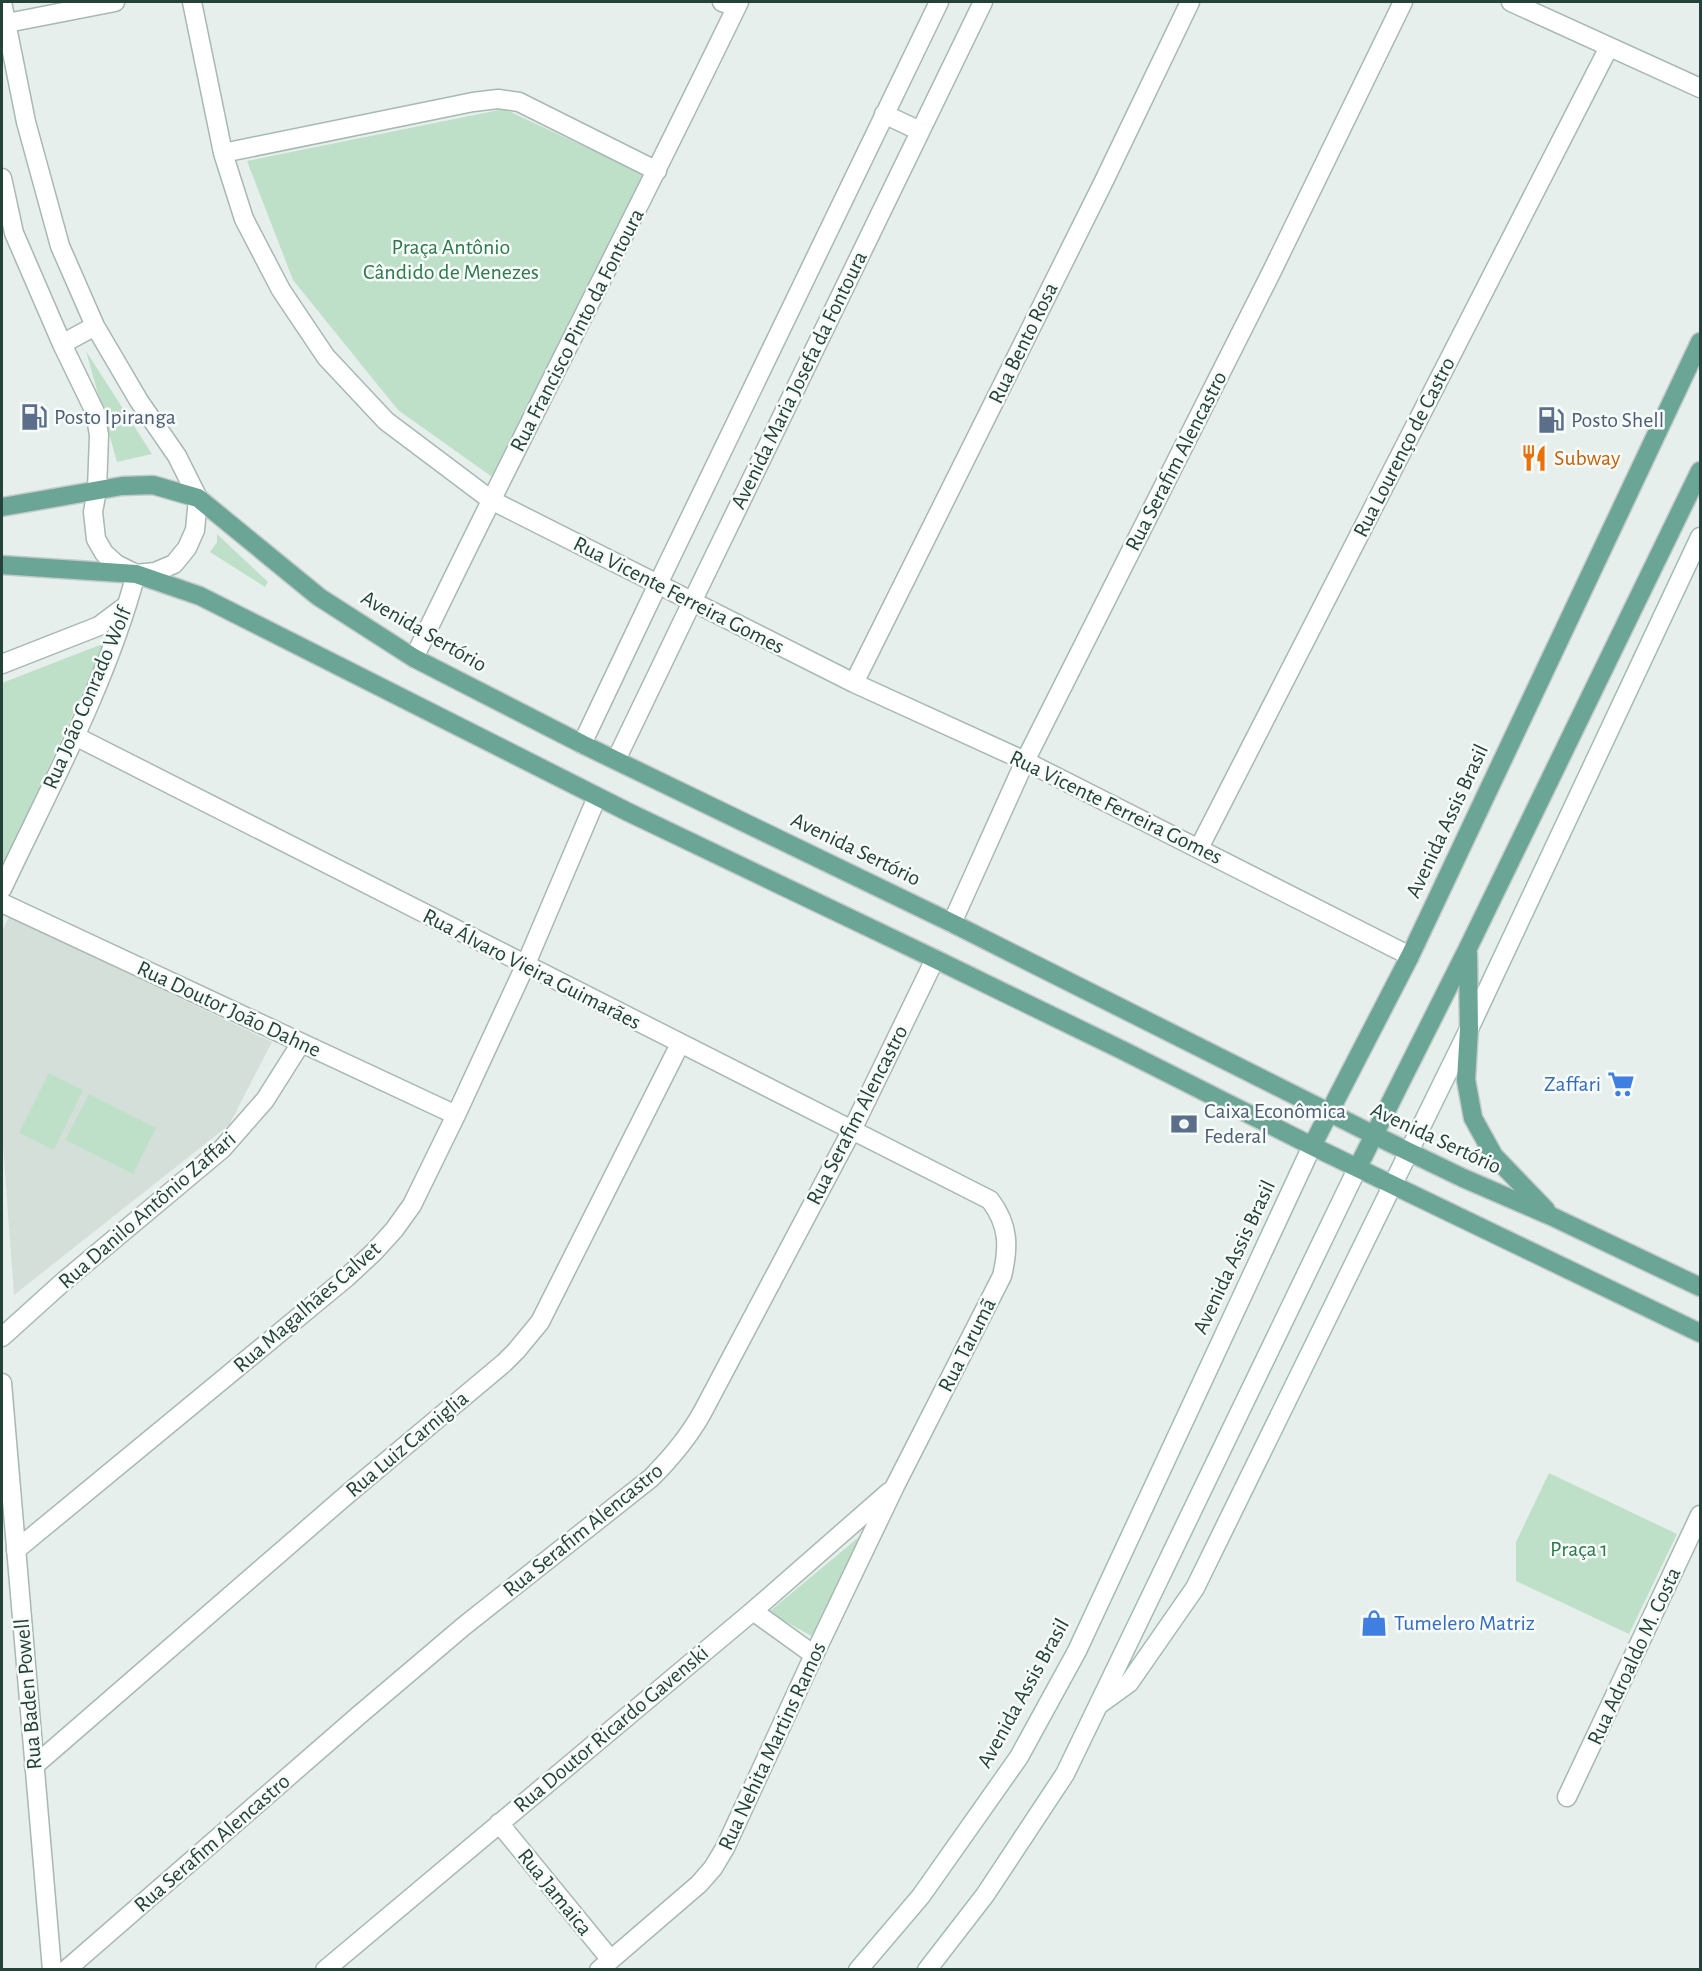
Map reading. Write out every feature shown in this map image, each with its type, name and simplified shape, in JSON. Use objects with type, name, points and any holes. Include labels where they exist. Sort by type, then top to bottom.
[{"type":"main road","name":"Avenida Assis Brasil","points":[[1312,1146],[1410,956],[1701,342]]},
{"type":"main road","points":[[1358,1167],[1468,948],[1701,471]]},
{"type":"main road","name":"Avenida Sertório","points":[[2,507],[123,486],[153,485],[198,498],[320,597],[414,658],[582,744],[952,923],[1328,1113],[1701,1287]]},
{"type":"main road","points":[[2,565],[136,574],[200,596],[597,797],[934,958],[1312,1146],[1701,1333]]},
{"type":"main road","points":[[1468,948],[1469,1029],[1466,1080],[1473,1118],[1494,1156],[1551,1216]]},
{"type":"street","points":[[2,2],[4,23],[26,123],[60,246],[95,326],[139,401],[177,456],[198,498],[195,530],[187,549],[174,564],[155,572],[136,574],[117,564],[104,553],[96,539],[93,512],[97,490],[99,435],[95,412],[62,344],[14,232],[2,178]]},
{"type":"street","points":[[4,23],[115,2]]},
{"type":"street","name":"Rua Vicente Ferreira Gomes","points":[[192,2],[223,153],[244,219],[280,290],[326,357],[386,421],[490,500],[854,683],[1025,761],[1410,956]]},
{"type":"street","name":"Avenida Maria Josefa da Fontoura","points":[[582,744],[939,2]]},
{"type":"street","name":"Avenida Maria Josefa da Fontoura","points":[[616,760],[983,2]]},
{"type":"street","name":"Rua Bento Rosa","points":[[854,683],[1102,185],[1190,2]]},
{"type":"street","name":"Rua Serafim Alencastro","points":[[952,923],[1025,761],[1266,282],[1403,2]]},
{"type":"street","points":[[1511,2],[1701,88]]},
{"type":"street","name":"Rua Francisco Pinto da Fontoura","points":[[414,658],[490,500],[657,171],[732,4]]},
{"type":"street","name":"Rua Lourenço de Castro","points":[[1199,848],[1609,47]]},
{"type":"street","points":[[223,153],[473,102],[498,99],[519,102],[543,112],[657,171]]},
{"type":"street","points":[[885,114],[920,131]]},
{"type":"street","points":[[62,344],[95,326]]},
{"type":"street","points":[[1100,1704],[1129,1683],[1195,1588],[1469,1029],[1701,537]]},
{"type":"street","name":"Rua João Conrado Wolf","points":[[2,890],[75,736],[118,637],[136,574]]},
{"type":"street","points":[[2,664],[99,626],[127,605]]},
{"type":"street","name":"Rua Álvaro Vieira Guimarães","points":[[75,736],[990,1200]]},
{"type":"street","name":"Rua Magalhães Calvet","points":[[16,1550],[346,1278],[394,1230],[412,1205],[456,1114],[525,966],[597,797]]},
{"type":"street","name":"Rua Doutor João Dahne","points":[[2,903],[456,1114]]},
{"type":"street","name":"Rua Serafim Alencastro","points":[[66,1970],[464,1626],[651,1478],[685,1442],[852,1130],[934,958]]},
{"type":"street","name":"Rua Danilo Antônio Zaffari","points":[[2,1337],[63,1282],[222,1149],[265,1100],[301,1043]]},
{"type":"street","name":"Rua Luiz Carniglia","points":[[34,1767],[341,1500],[516,1352],[540,1322],[680,1044]]},
{"type":"street","name":"Avenida Assis Brasil","points":[[858,1970],[921,1896],[1019,1757],[1077,1651],[1312,1146]]},
{"type":"street","points":[[927,1970],[985,1895],[1065,1774],[1358,1167]]},
{"type":"street","name":"Rua Tarumã","points":[[895,1486],[1002,1276],[1007,1256],[1007,1238],[1000,1213],[990,1200]]},
{"type":"street","name":"Rua Baden Powell","points":[[2,1383],[52,1970]]},
{"type":"street","name":"Rua Doutor Ricardo Gavenski","points":[[325,1970],[753,1611],[895,1486]]},
{"type":"street","name":"Rua Nehita Martins Ramos","points":[[605,1965],[699,1884],[713,1868],[725,1848],[895,1486]]},
{"type":"street","name":"Rua Adroaldo M. Costa","points":[[1567,1797],[1701,1515]]},
{"type":"street","points":[[753,1611],[814,1655]]},
{"type":"street","name":"Rua Jamaica","points":[[499,1823],[605,1965]]},
{"type":"shaded area","points":[[9,917],[272,1042],[229,1125],[14,1295],[2,1131],[2,931]]},
{"type":"green space","name":"Praça Antônio Cândido de Menezes","points":[[504,109],[645,175],[495,479],[398,410],[293,280],[247,161]]},
{"type":"green space","points":[[86,351],[152,454],[117,462]]},
{"type":"green space","points":[[217,534],[268,582],[265,587],[210,552],[217,542]]},
{"type":"green space","points":[[105,643],[2,870],[2,683]]},
{"type":"green space","points":[[49,1073],[83,1090],[54,1150],[19,1133]]},
{"type":"green space","points":[[89,1094],[156,1128],[133,1174],[65,1140]]},
{"type":"green space","name":"Praça 1","points":[[1549,1473],[1677,1534],[1629,1634],[1516,1581],[1516,1542]]},
{"type":"green space","points":[[865,1532],[813,1637],[769,1612]]},
{"type":"place","name":"Posto Ipiranga","points":[[34,417]]},
{"type":"place","name":"Posto Shell","points":[[1551,420]]},
{"type":"place","name":"Subway","points":[[1534,458]]},
{"type":"place","name":"Zaffari","points":[[1621,1084]]},
{"type":"place","name":"Caixa Econômica Federal","points":[[1184,1124]]},
{"type":"place","name":"Tumelero Matriz","points":[[1374,1623]]}]
